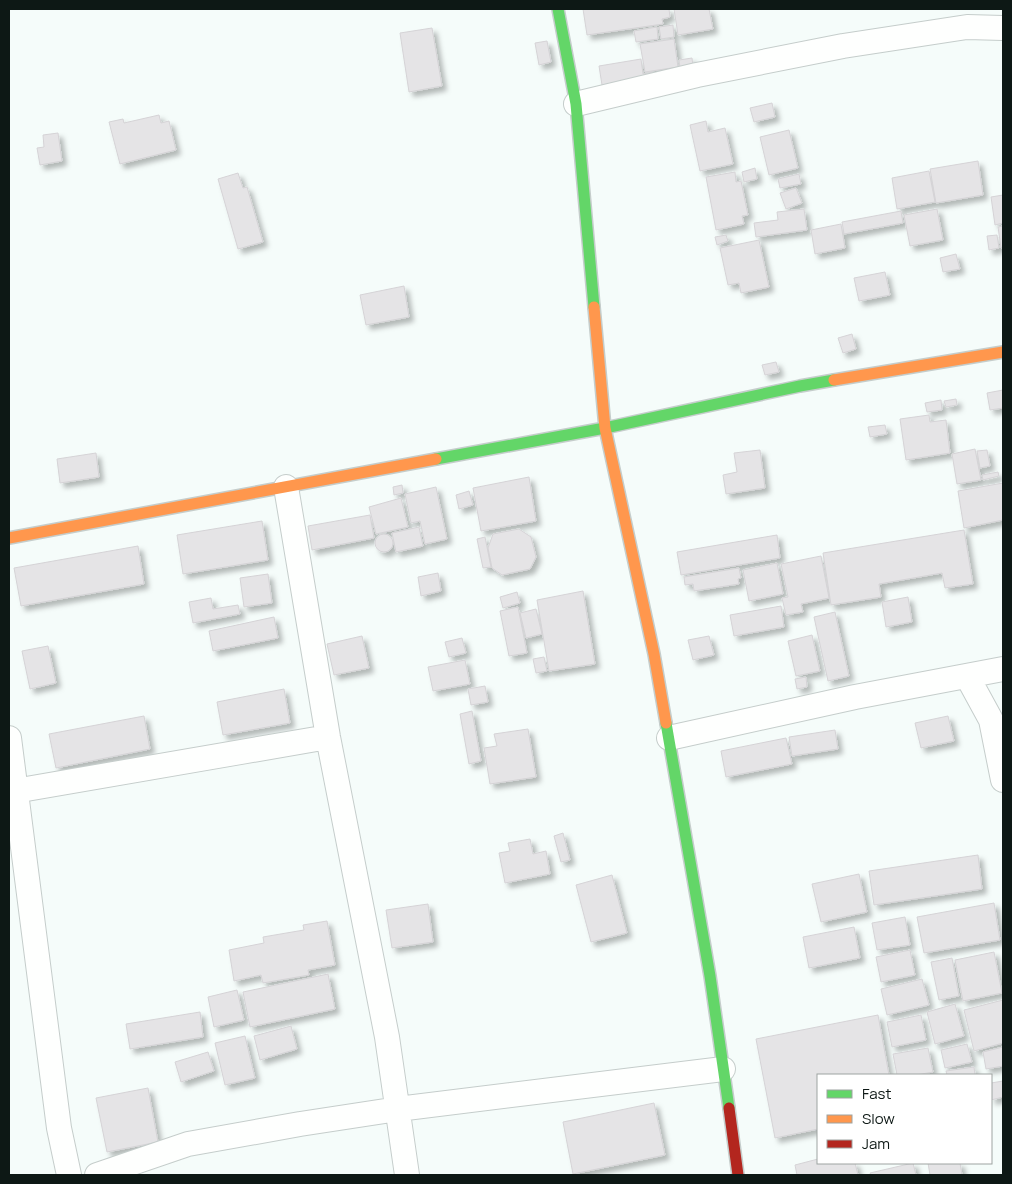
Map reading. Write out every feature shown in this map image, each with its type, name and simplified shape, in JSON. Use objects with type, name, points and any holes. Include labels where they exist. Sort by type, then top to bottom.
[{"type":"street","points":[[558,9],[576,104],[605,428],[654,654],[669,738],[710,976],[738,1175]]},
{"type":"street","points":[[576,104],[697,76],[844,46],[967,27],[1003,28]]},
{"type":"street","points":[[9,538],[605,428],[800,386],[1003,352]]},
{"type":"street","points":[[286,487],[328,737],[388,1037],[407,1175]]},
{"type":"street","points":[[669,738],[855,697],[1003,669]]},
{"type":"street","points":[[967,676],[991,720],[1003,780]]},
{"type":"street","points":[[12,791],[328,737]]},
{"type":"street","points":[[9,738],[12,791],[59,1128],[69,1175]]},
{"type":"street","points":[[97,1175],[188,1144],[398,1109],[723,1068]]},
{"type":"building","points":[[583,9],[669,9],[670,17],[662,19],[663,24],[587,35]]},
{"type":"building","points":[[674,9],[709,9],[713,29],[678,35]]},
{"type":"building","points":[[673,25],[674,37],[661,39],[659,27]]},
{"type":"building","points":[[657,27],[658,39],[636,42],[634,31]]},
{"type":"building","points":[[432,28],[442,86],[409,92],[400,33]]},
{"type":"building","points":[[674,39],[678,67],[645,72],[640,44]]},
{"type":"building","points":[[547,41],[551,62],[539,65],[535,43]]},
{"type":"building","points":[[692,58],[693,66],[680,68],[679,60]]},
{"type":"building","points":[[641,59],[643,74],[653,72],[654,76],[602,85],[599,66]]},
{"type":"building","points":[[772,103],[775,117],[754,122],[750,108]]},
{"type":"building","points":[[159,115],[161,123],[169,121],[176,150],[120,164],[109,122],[123,119],[124,123]]},
{"type":"building","points":[[706,121],[708,132],[725,128],[733,164],[700,171],[690,125]]},
{"type":"building","points":[[789,130],[798,168],[769,175],[760,137]]},
{"type":"building","points":[[58,133],[62,161],[40,165],[37,148],[44,147],[43,135]]},
{"type":"building","points":[[978,161],[983,195],[936,203],[930,169]]},
{"type":"building","points":[[755,168],[757,179],[744,182],[742,172]]},
{"type":"building","points":[[929,171],[935,202],[897,209],[892,178]]},
{"type":"building","points":[[735,172],[736,182],[741,181],[748,215],[742,216],[744,224],[716,230],[706,177]]},
{"type":"building","points":[[238,173],[243,188],[247,187],[263,242],[238,249],[218,179]]},
{"type":"building","points":[[799,174],[801,184],[780,188],[778,179]]},
{"type":"building","points":[[796,188],[802,203],[786,209],[780,193]]},
{"type":"building","points":[[1003,195],[1003,223],[995,225],[991,197]]},
{"type":"building","points":[[804,209],[807,230],[756,237],[754,223],[778,220],[777,212]]},
{"type":"building","points":[[937,209],[943,240],[910,246],[904,215]]},
{"type":"building","points":[[901,211],[903,223],[844,234],[842,222]]},
{"type":"building","points":[[841,224],[845,248],[815,254],[811,230]]},
{"type":"building","points":[[1003,226],[1003,247],[1001,248],[998,227]]},
{"type":"building","points":[[726,235],[728,241],[717,245],[715,237]]},
{"type":"building","points":[[997,235],[999,248],[989,250],[987,236]]},
{"type":"building","points":[[759,240],[769,287],[741,293],[739,283],[728,285],[720,248]]},
{"type":"building","points":[[956,254],[960,269],[943,272],[940,258]]},
{"type":"building","points":[[885,272],[890,295],[859,301],[854,278]]},
{"type":"building","points":[[404,286],[409,317],[366,325],[360,295]]},
{"type":"building","points":[[852,334],[856,349],[843,353],[838,338]]},
{"type":"building","points":[[776,362],[779,372],[765,375],[762,365]]},
{"type":"building","points":[[1003,390],[1003,408],[990,410],[987,393]]},
{"type":"building","points":[[956,399],[957,405],[946,407],[944,401]]},
{"type":"building","points":[[941,400],[942,410],[927,412],[925,403]]},
{"type":"building","points":[[929,415],[930,422],[946,420],[950,453],[906,460],[900,419]]},
{"type":"building","points":[[885,425],[887,434],[870,437],[868,427]]},
{"type":"building","points":[[975,449],[981,480],[957,484],[952,454]]},
{"type":"building","points":[[760,450],[765,488],[726,494],[723,475],[737,472],[734,453]]},
{"type":"building","points":[[987,450],[990,466],[980,468],[977,451]]},
{"type":"building","points":[[96,453],[99,477],[60,483],[57,459]]},
{"type":"building","points":[[998,472],[999,476],[983,480],[982,475]]},
{"type":"building","points":[[529,477],[536,521],[481,531],[473,488]]},
{"type":"building","points":[[1003,483],[1003,520],[964,528],[958,491]]},
{"type":"building","points":[[402,485],[403,493],[394,495],[393,487]]},
{"type":"building","points":[[436,487],[447,539],[425,544],[420,521],[411,523],[405,494]]},
{"type":"building","points":[[469,491],[473,505],[459,509],[456,495]]},
{"type":"building","points":[[401,498],[408,527],[376,534],[369,507]]},
{"type":"building","points":[[370,515],[374,538],[312,550],[308,526]]},
{"type":"building","points":[[262,521],[268,560],[183,574],[177,535]]},
{"type":"building","points":[[419,527],[423,546],[396,552],[392,533]]},
{"type":"building","points":[[519,529],[531,537],[536,557],[530,569],[502,575],[492,568],[488,548],[493,534]]},
{"type":"building","points":[[964,530],[973,584],[945,588],[942,573],[879,584],[881,597],[831,605],[823,553]]},
{"type":"building","points":[[384,534],[390,537],[393,543],[390,549],[384,552],[378,549],[375,543],[378,537]]},
{"type":"building","points":[[777,535],[780,558],[681,575],[677,552]]},
{"type":"building","points":[[485,537],[491,567],[483,568],[477,539]]},
{"type":"building","points":[[138,546],[144,584],[21,606],[14,568]]},
{"type":"building","points":[[821,556],[829,598],[801,604],[803,612],[786,615],[782,598],[788,597],[781,564]]},
{"type":"building","points":[[777,563],[783,594],[749,601],[743,570]]},
{"type":"building","points":[[739,568],[741,578],[738,579],[739,584],[694,591],[693,584],[685,585],[684,577]]},
{"type":"building","points":[[438,573],[441,591],[421,596],[418,577]]},
{"type":"building","points":[[268,574],[272,603],[244,607],[240,578]]},
{"type":"building","points":[[583,591],[595,664],[549,671],[537,600]]},
{"type":"building","points":[[517,592],[520,603],[503,608],[500,597]]},
{"type":"building","points":[[908,597],[912,622],[886,627],[882,602]]},
{"type":"building","points":[[211,598],[213,609],[238,605],[240,614],[193,623],[189,602]]},
{"type":"building","points":[[781,606],[784,627],[734,636],[730,615]]},
{"type":"building","points":[[518,607],[527,653],[509,656],[500,611]]},
{"type":"building","points":[[536,609],[542,634],[526,638],[520,613]]},
{"type":"building","points":[[835,612],[849,676],[828,681],[814,617]]},
{"type":"building","points":[[274,617],[278,638],[213,651],[209,631]]},
{"type":"building","points":[[812,635],[820,671],[796,676],[788,641]]},
{"type":"building","points":[[362,636],[369,668],[334,675],[327,644]]},
{"type":"building","points":[[709,636],[714,655],[693,660],[688,640]]},
{"type":"building","points":[[462,638],[466,653],[449,657],[445,642]]},
{"type":"building","points":[[48,646],[56,683],[30,689],[22,651]]},
{"type":"building","points":[[544,657],[547,671],[536,673],[533,659]]},
{"type":"building","points":[[465,660],[470,684],[433,691],[428,667]]},
{"type":"building","points":[[806,677],[807,687],[797,689],[795,679]]},
{"type":"building","points":[[485,686],[488,702],[471,705],[468,689]]},
{"type":"building","points":[[284,689],[290,723],[223,735],[217,702]]},
{"type":"building","points":[[472,711],[481,761],[469,764],[460,714]]},
{"type":"building","points":[[144,716],[150,749],[56,768],[49,734]]},
{"type":"building","points":[[948,716],[954,741],[921,748],[915,723]]},
{"type":"building","points":[[528,729],[536,777],[490,784],[484,748],[497,746],[494,734]]},
{"type":"building","points":[[835,730],[838,749],[792,756],[789,737]]},
{"type":"building","points":[[786,738],[792,764],[726,777],[721,751]]},
{"type":"building","points":[[563,833],[570,860],[561,862],[554,836]]},
{"type":"building","points":[[530,839],[533,854],[546,851],[550,874],[505,883],[499,853],[510,851],[508,843]]},
{"type":"building","points":[[978,855],[982,889],[874,905],[869,871]]},
{"type":"building","points":[[859,874],[867,912],[821,922],[812,884]]},
{"type":"building","points":[[612,875],[627,933],[591,942],[576,885]]},
{"type":"building","points":[[994,903],[1000,940],[924,953],[917,917]]},
{"type":"building","points":[[428,904],[433,942],[392,948],[386,910]]},
{"type":"building","points":[[905,917],[910,945],[877,950],[872,923]]},
{"type":"building","points":[[327,921],[335,965],[308,970],[309,975],[263,983],[261,975],[234,981],[229,950],[264,943],[263,937],[304,930],[303,925]]},
{"type":"building","points":[[854,927],[860,958],[809,968],[803,937]]},
{"type":"building","points":[[910,950],[915,975],[881,982],[876,957]]},
{"type":"building","points":[[994,952],[1002,993],[963,1001],[955,960]]},
{"type":"building","points":[[952,958],[959,996],[939,1000],[931,962]]},
{"type":"building","points":[[328,974],[335,1009],[250,1027],[243,992]]},
{"type":"building","points":[[922,979],[929,1005],[887,1015],[881,989]]},
{"type":"building","points":[[237,990],[244,1020],[214,1027],[208,997]]},
{"type":"building","points":[[1003,1000],[1003,1043],[974,1051],[964,1010]]},
{"type":"building","points":[[955,1004],[964,1036],[935,1044],[927,1012]]},
{"type":"building","points":[[200,1012],[203,1037],[130,1049],[126,1024]]},
{"type":"building","points":[[878,1015],[889,1074],[817,1074],[817,1129],[775,1138],[756,1039]]},
{"type":"building","points":[[921,1015],[926,1040],[892,1047],[887,1022]]},
{"type":"building","points":[[291,1026],[297,1049],[260,1060],[254,1036]]},
{"type":"building","points":[[245,1036],[255,1078],[225,1085],[215,1043]]},
{"type":"building","points":[[967,1044],[972,1062],[945,1068],[941,1050]]},
{"type":"building","points":[[1003,1047],[1003,1066],[986,1069],[983,1052]]},
{"type":"building","points":[[928,1048],[933,1072],[897,1074],[893,1054]]},
{"type":"building","points":[[208,1052],[214,1071],[181,1082],[175,1062]]},
{"type":"building","points":[[974,1067],[975,1074],[947,1074],[946,1071]]},
{"type":"building","points":[[1003,1081],[1003,1097],[992,1100],[992,1083]]},
{"type":"building","points":[[148,1088],[158,1142],[107,1152],[96,1098]]},
{"type":"building","points":[[654,1103],[665,1155],[573,1174],[563,1122]]},
{"type":"building","points":[[817,1159],[817,1164],[855,1164],[858,1175],[797,1175],[795,1165]]},
{"type":"building","points":[[913,1164],[916,1175],[871,1175],[870,1173]]},
{"type":"building","points":[[928,1164],[960,1164],[962,1175],[930,1175]]},
{"type":"traffic: fast","points":[[558,9],[576,104],[594,307]]},
{"type":"traffic: fast","points":[[436,459],[605,428],[834,380]]},
{"type":"traffic: fast","points":[[666,723],[710,976],[729,1108]]},
{"type":"traffic: slow","points":[[594,307],[605,428],[654,654],[666,723]]},
{"type":"traffic: slow","points":[[834,380],[1003,352]]},
{"type":"traffic: slow","points":[[9,538],[436,459]]},
{"type":"traffic: jam","points":[[729,1108],[738,1175]]}]
